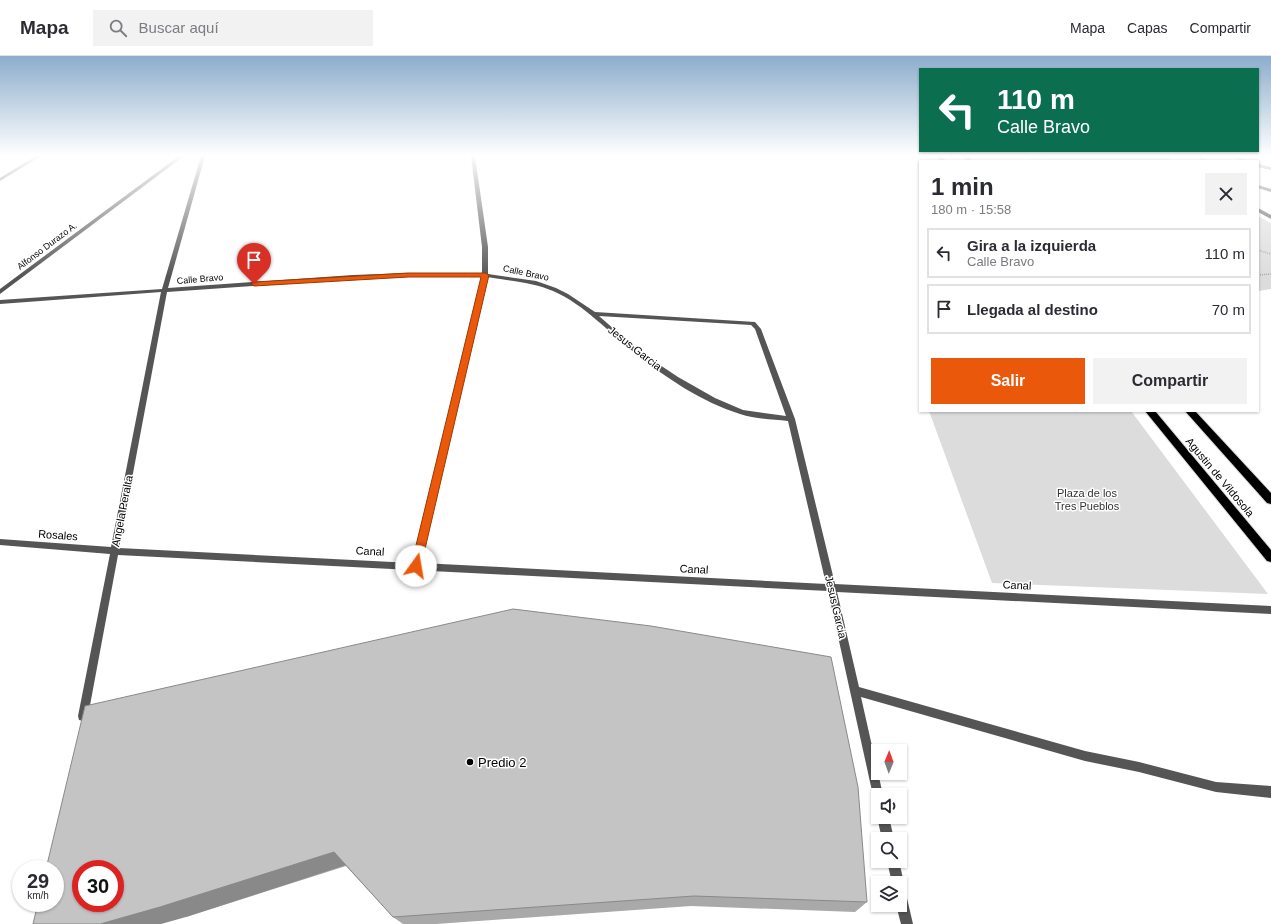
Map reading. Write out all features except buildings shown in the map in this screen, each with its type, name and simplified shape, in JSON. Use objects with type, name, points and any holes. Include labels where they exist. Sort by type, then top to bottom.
[{"type":"main road","name":"Agustin de Vildosola","points":[[1151,412],[1271,558]]},
{"type":"main road","name":"Agustin de Vildosola","points":[[1191,412],[1271,500]]},
{"type":"street","name":"Alfonso Durazo A.","points":[[0,292],[128,197]]},
{"type":"street","name":"Angela Peralta","points":[[82,722],[164,292],[191,197]]},
{"type":"street","points":[[416,566],[485,275],[486,253],[478,197]]},
{"type":"street","points":[[1259,211],[1271,217]]},
{"type":"street","name":"Calle Bravo","points":[[0,302],[164,292],[353,277],[485,275],[536,283],[554,289],[566,294],[593,314]]},
{"type":"street","name":"Jesus Garcia","points":[[593,314],[753,323],[758,329],[791,419],[832,588],[876,788]]},
{"type":"street","name":"Jesus Garcia","points":[[593,314],[637,352],[676,379],[712,400],[742,412],[791,419]]},
{"type":"street","name":"Rosales","points":[[0,542],[115,551]]},
{"type":"street","name":"Canal","points":[[115,551],[1271,610]]},
{"type":"street","points":[[854,690],[1085,756],[1139,767],[1216,787],[1271,792]]},
{"type":"street","points":[[904,912],[907,924]]},
{"type":"path","points":[[1259,250],[1271,254]]},
{"type":"path","points":[[1259,275],[1271,274]]},
{"type":"green space","points":[[1259,217],[1271,223],[1271,289],[1259,291]]},
{"type":"green space","name":"Plaza de los Tres Pueblos","points":[[929,412],[1132,412],[1268,594],[992,583]]},
{"type":"place","name":"Predio 2","points":[[470,762]]},
{"type":"route","points":[[254,284],[353,277],[452,274],[485,275],[416,566]]}]
